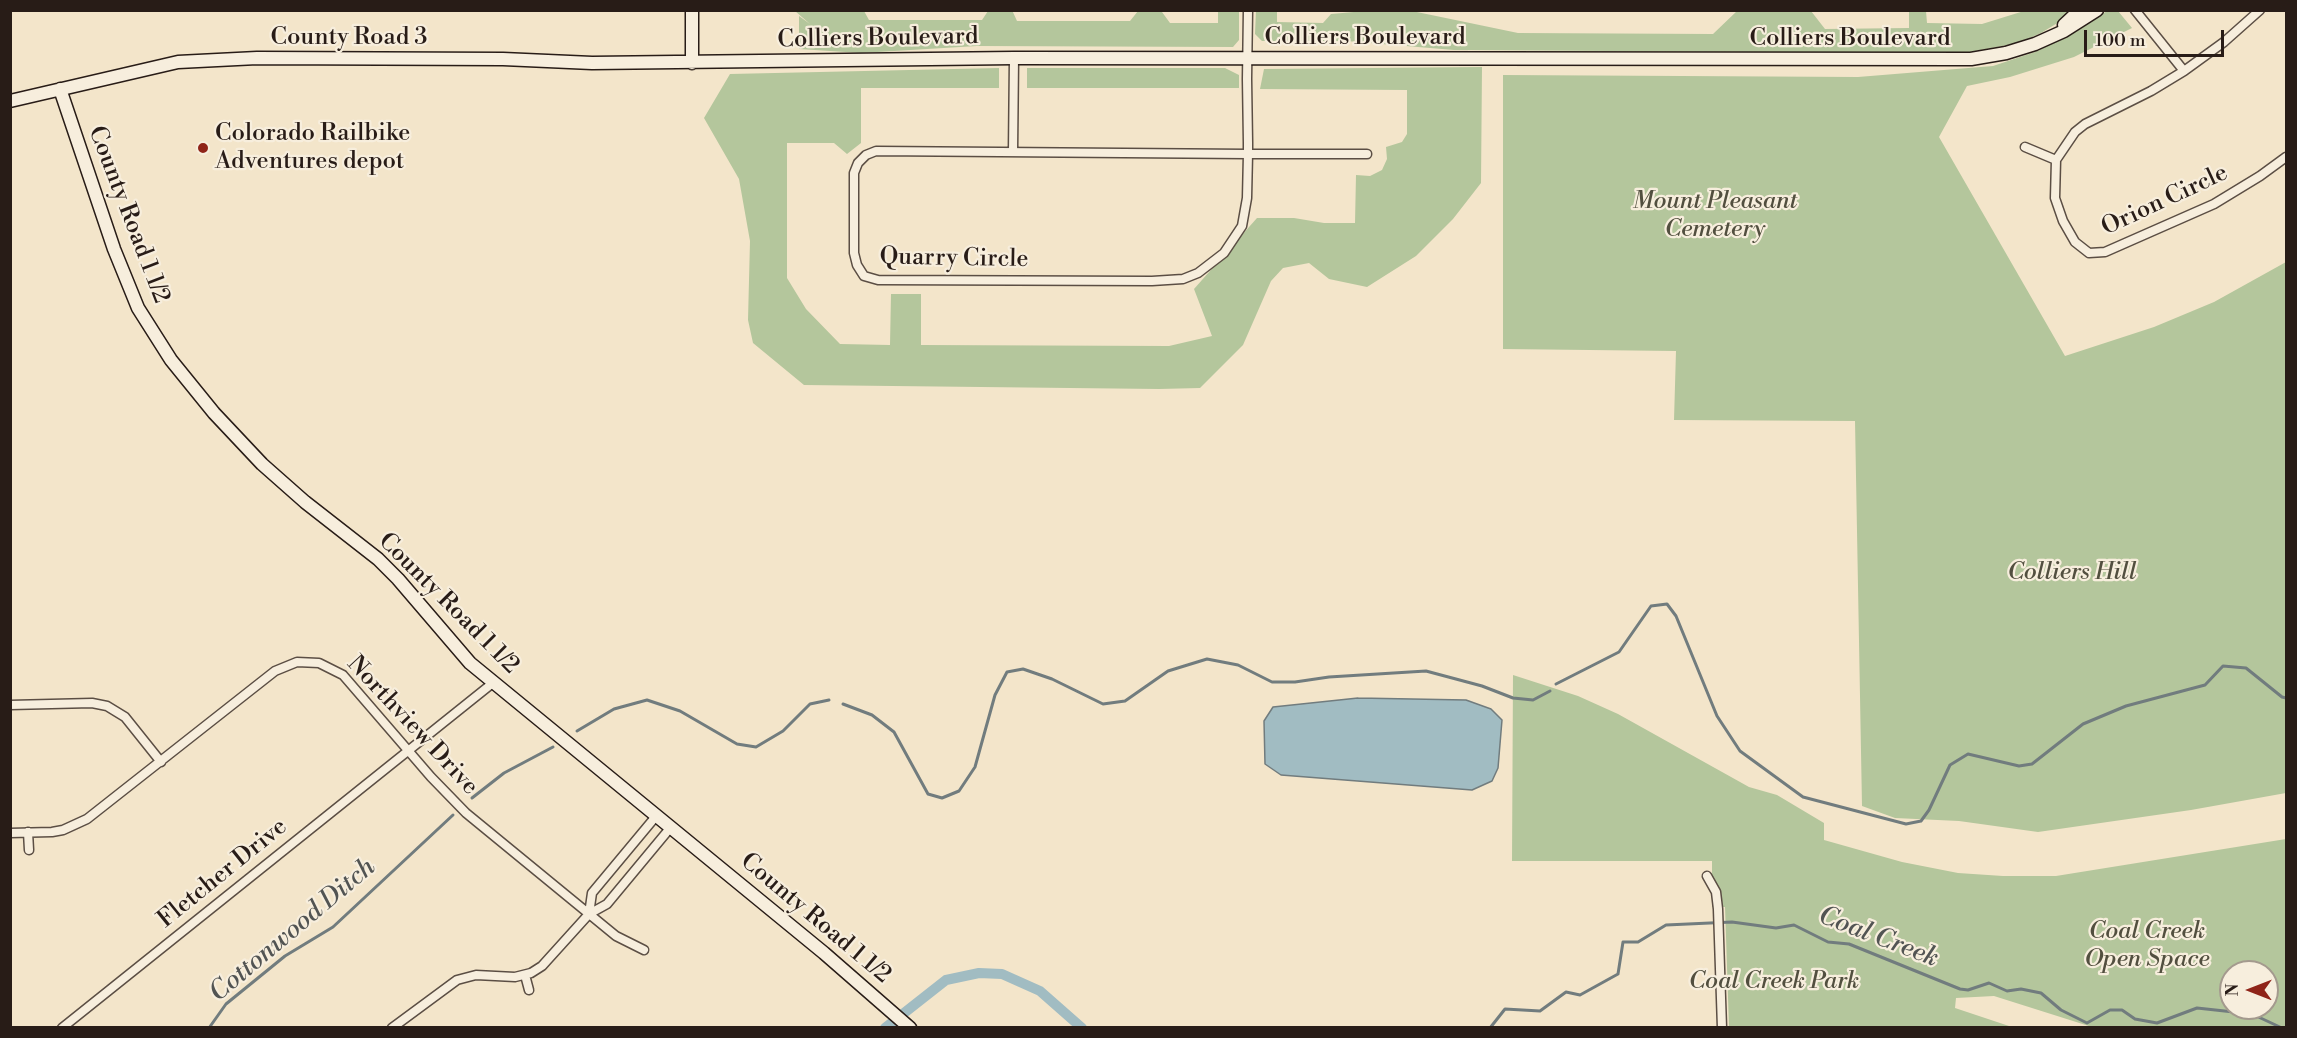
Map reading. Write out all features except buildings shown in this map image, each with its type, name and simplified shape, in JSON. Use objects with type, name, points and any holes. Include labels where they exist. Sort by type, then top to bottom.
[{"type":"street","points":[[692,10],[692,63]]},
{"type":"street","name":"Quarry Circle","points":[[1248,10],[1248,154],[1247,198],[1242,225],[1234,240],[1218,259],[1198,273],[1183,279],[1152,281],[878,280],[864,276],[856,265],[854,174],[858,163],[866,155],[876,152],[1248,154]]},
{"type":"street","name":"Colliers Boulevard","points":[[2035,44],[2061,27],[2080,10]]},
{"type":"street","name":"Colliers Boulevard","points":[[692,63],[1014,58],[1952,60],[1989,57],[2035,44],[2064,31],[2097,10]]},
{"type":"street","points":[[2134,10],[2184,71]]},
{"type":"street","points":[[2025,147],[2056,159],[2075,132],[2085,124],[2142,96],[2184,71],[2231,36],[2260,10]]},
{"type":"street","points":[[1013,152],[1014,58]]},
{"type":"street","name":"County Road 3","points":[[10,101],[159,66],[216,59],[503,59],[592,63],[692,63]]},
{"type":"street","name":"County Road 1 1/2","points":[[60,89],[118,258],[141,313],[171,360],[193,388],[262,464],[305,502],[378,559],[398,579],[455,647],[494,682],[908,1025]]},
{"type":"street","points":[[1248,154],[1367,154]]},
{"type":"street","name":"Orion Circle","points":[[2056,159],[2055,198],[2063,221],[2075,243],[2089,253],[2105,252],[2214,204],[2260,177],[2286,157]]},
{"type":"street","name":"Northview Drive","points":[[10,833],[63,830],[87,819],[275,671],[288,665],[307,662],[327,665],[343,675],[466,813],[616,936],[644,950]]},
{"type":"street","name":"Fletcher Drive","points":[[62,1028],[494,682]]},
{"type":"street","points":[[10,705],[92,703],[107,706],[125,717],[161,762]]},
{"type":"street","points":[[589,914],[592,893],[657,815]]},
{"type":"street","points":[[392,1028],[445,987],[466,976],[486,975],[507,978],[525,975],[546,963],[589,914],[607,904],[671,827]]},
{"type":"street","points":[[28,832],[29,850]]},
{"type":"street","points":[[1707,876],[1716,892],[1718,909],[1722,1028]]},
{"type":"street","points":[[525,975],[529,990]]},
{"type":"green space","points":[[1012,10],[1017,21],[1130,21],[1138,11],[1162,12],[1170,23],[1218,23],[1218,11],[1239,11],[1239,40],[1233,47],[977,46],[861,53],[799,49],[799,16],[810,24],[795,11],[864,11],[869,20],[982,20],[988,11]]},
{"type":"green space","points":[[1256,10],[1277,11],[1277,22],[1323,23],[1331,14],[1412,11],[1518,33],[1713,34],[1737,11],[1811,11],[1825,29],[1909,28],[1909,11],[1926,11],[1927,23],[1982,24],[2024,11],[2072,11],[2064,19],[2041,33],[2018,43],[1970,52],[1920,53],[1454,50],[1346,41],[1262,41],[1255,34]]},
{"type":"green space","name":"Colliers Hill","points":[[2107,11],[2118,11],[2132,28],[2074,57],[2010,77],[1967,86],[1939,137],[2065,356],[2154,327],[2214,302],[2286,262],[2286,793],[2191,810],[2038,832],[1959,821],[1895,818],[1862,806],[1855,421],[1674,420],[1676,351],[1503,349],[1503,75],[1858,77],[1993,66],[2035,52],[2077,31]]},
{"type":"green space","points":[[1482,67],[1481,183],[1453,219],[1416,256],[1367,287],[1329,279],[1309,263],[1283,268],[1271,281],[1243,345],[1200,388],[804,385],[753,343],[748,320],[750,241],[739,179],[704,118],[730,74],[999,68],[999,88],[861,88],[861,143],[847,154],[834,143],[787,143],[787,278],[806,309],[840,344],[890,345],[891,294],[921,294],[921,345],[1169,346],[1212,336],[1194,289],[1257,218],[1294,218],[1324,223],[1355,223],[1356,175],[1370,176],[1382,170],[1387,159],[1386,147],[1402,142],[1407,134],[1407,90],[1260,89],[1264,69]]},
{"type":"green space","points":[[1027,68],[1225,68],[1239,75],[1239,88],[1027,88]]},
{"type":"green space","name":"Coal Creek Open Space","points":[[1513,675],[1578,696],[1618,714],[1749,787],[1777,795],[1824,823],[1824,840],[1902,862],[1958,873],[2056,876],[2286,839],[2286,1027],[2092,1027],[1994,996],[1956,998],[1955,1008],[2012,1027],[1729,1027],[1725,907],[1712,907],[1712,861],[1512,861]]},
{"type":"water","points":[[1358,698],[1466,700],[1491,709],[1502,720],[1498,768],[1492,781],[1472,790],[1281,775],[1265,764],[1264,721],[1273,707]]},
{"type":"waterway","name":"Cottonwood Ditch","points":[[1556,684],[1619,652],[1651,606],[1667,604],[1676,616],[1717,716],[1740,751],[1803,797],[1906,824],[1921,821],[1929,810],[1950,765],[1968,754],[2019,766],[2032,764],[2083,724],[2126,706],[2205,685],[2223,666],[2246,668],[2286,698]]},
{"type":"waterway","name":"Cottonwood Ditch","points":[[843,704],[872,715],[894,732],[928,794],[942,798],[959,791],[975,767],[995,695],[1007,672],[1023,669],[1052,679],[1103,704],[1125,701],[1168,671],[1207,659],[1238,665],[1272,682],[1426,671],[1482,686],[1513,698],[1533,700],[1550,691]]},
{"type":"waterway","name":"Cottonwood Ditch","points":[[577,731],[614,709],[647,700],[680,711],[737,744],[756,747],[783,731],[810,704],[829,700]]},
{"type":"waterway","name":"Cottonwood Ditch","points":[[472,798],[504,773],[553,747]]},
{"type":"waterway","name":"Cottonwood Ditch","points":[[209,1028],[226,1004],[285,956],[333,927],[453,815]]},
{"type":"waterway","name":"Coal Creek","points":[[1490,1028],[1505,1009],[1540,1011],[1566,992],[1580,995],[1618,974],[1623,942],[1638,942],[1666,925],[1732,922],[1776,928],[1794,925],[1828,942],[1849,944],[1960,989],[1968,990],[1989,983],[2007,991],[2021,989],[2041,993],[2061,1010],[2087,1023],[2110,1010],[2122,1010],[2135,1019],[2157,1023],[2197,1008],[2252,1014],[2282,1028]]},
{"type":"waterway","points":[[885,1028],[946,980],[979,973],[1002,974],[1040,991],[1082,1028]]},
{"type":"place","name":"Colorado Railbike Adventures depot","points":[[203,148]]},
{"type":"park label","name":"Mount Pleasant Cemetery","points":[[1715,216]]},
{"type":"park label","name":"Coal Creek Park","points":[[1774,982]]}]
